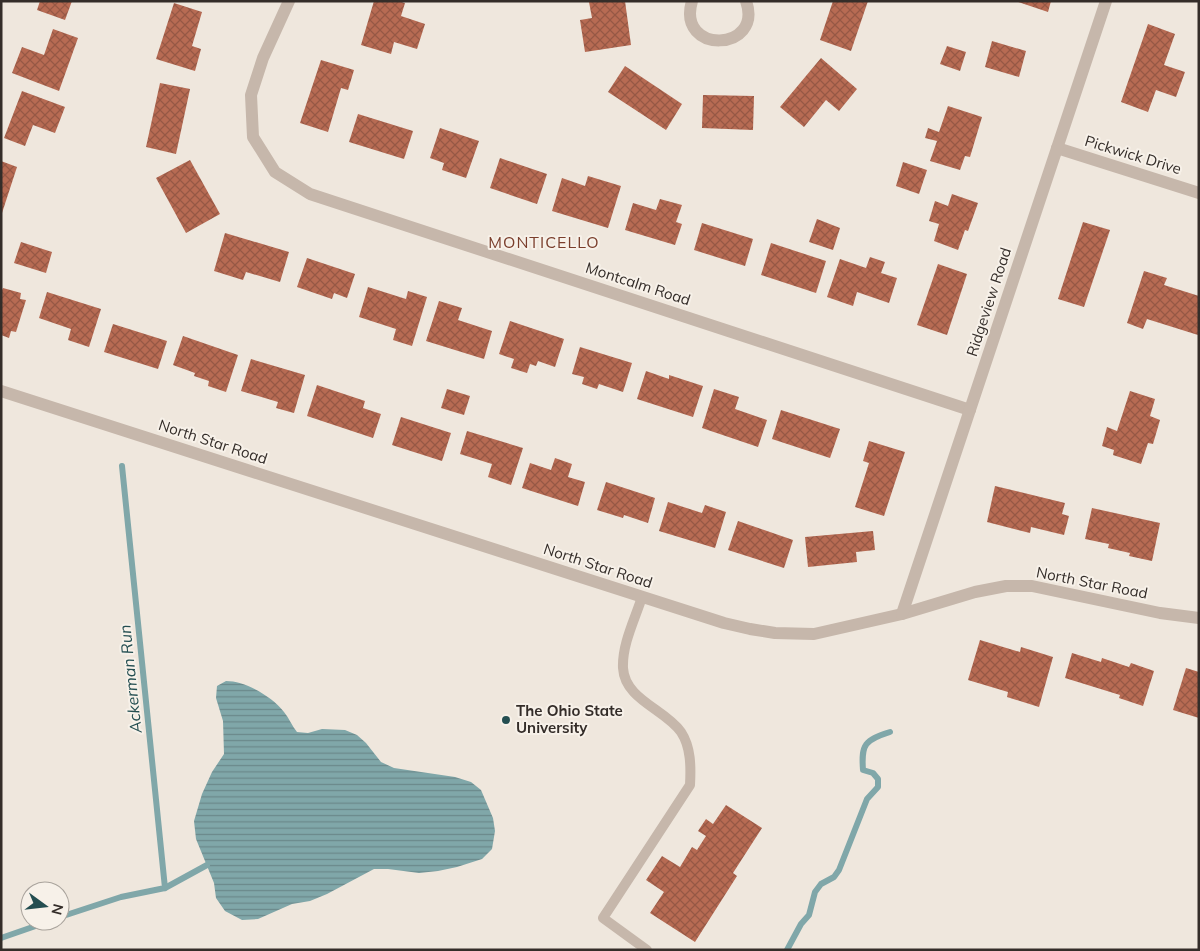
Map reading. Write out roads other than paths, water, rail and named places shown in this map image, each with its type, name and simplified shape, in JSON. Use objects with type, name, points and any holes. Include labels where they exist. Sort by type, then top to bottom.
[{"type":"street","name":"Montcalm Road","points":[[289,1],[263,58],[251,95],[253,137],[275,172],[310,194],[970,410]]},
{"type":"street","points":[[692,1],[691,22],[697,31],[704,38],[724,41],[734,38],[742,31],[747,22],[749,13],[746,1]]},
{"type":"street","name":"Ridgeview Road","points":[[902,614],[1106,1]]},
{"type":"street","name":"Pickwick Drive","points":[[1057,148],[1199,193]]},
{"type":"street","name":"North Star Road","points":[[1,391],[642,597],[724,623],[750,629],[775,633],[814,634],[902,614],[975,592],[1006,586],[1032,586],[1160,613],[1199,618]]},
{"type":"lane","points":[[642,597],[624,652],[623,669],[626,681],[651,708],[681,731],[687,743],[691,770],[690,784],[603,918],[647,950]]},
{"type":"water","points":[[226,681],[258,690],[273,700],[284,712],[297,732],[308,733],[322,729],[345,730],[357,735],[381,762],[394,768],[455,777],[471,782],[481,790],[493,818],[495,831],[492,849],[482,859],[438,871],[419,873],[374,869],[327,894],[310,901],[292,904],[258,919],[242,920],[225,911],[216,898],[214,883],[196,839],[194,821],[202,794],[212,772],[224,754],[223,721],[216,698],[217,686]]},
{"type":"waterway","name":"Ackerman Run","points":[[70,914],[121,897],[165,888],[122,466]]},
{"type":"waterway","name":"Ackerman Run","points":[[787,950],[801,924],[809,915],[815,892],[821,884],[834,877],[839,870],[867,799],[878,787],[878,779],[873,773],[863,770],[863,754],[866,744],[890,732]]},
{"type":"waterway","name":"Ackerman Run","points":[[165,888],[207,865]]},
{"type":"waterway","name":"Ackerman Run","points":[[1,938],[21,931]]},
{"type":"place","name":"The Ohio State University","points":[[506,720]]},
{"type":"district","name":"MONTICELLO","points":[[544,242]]}]
